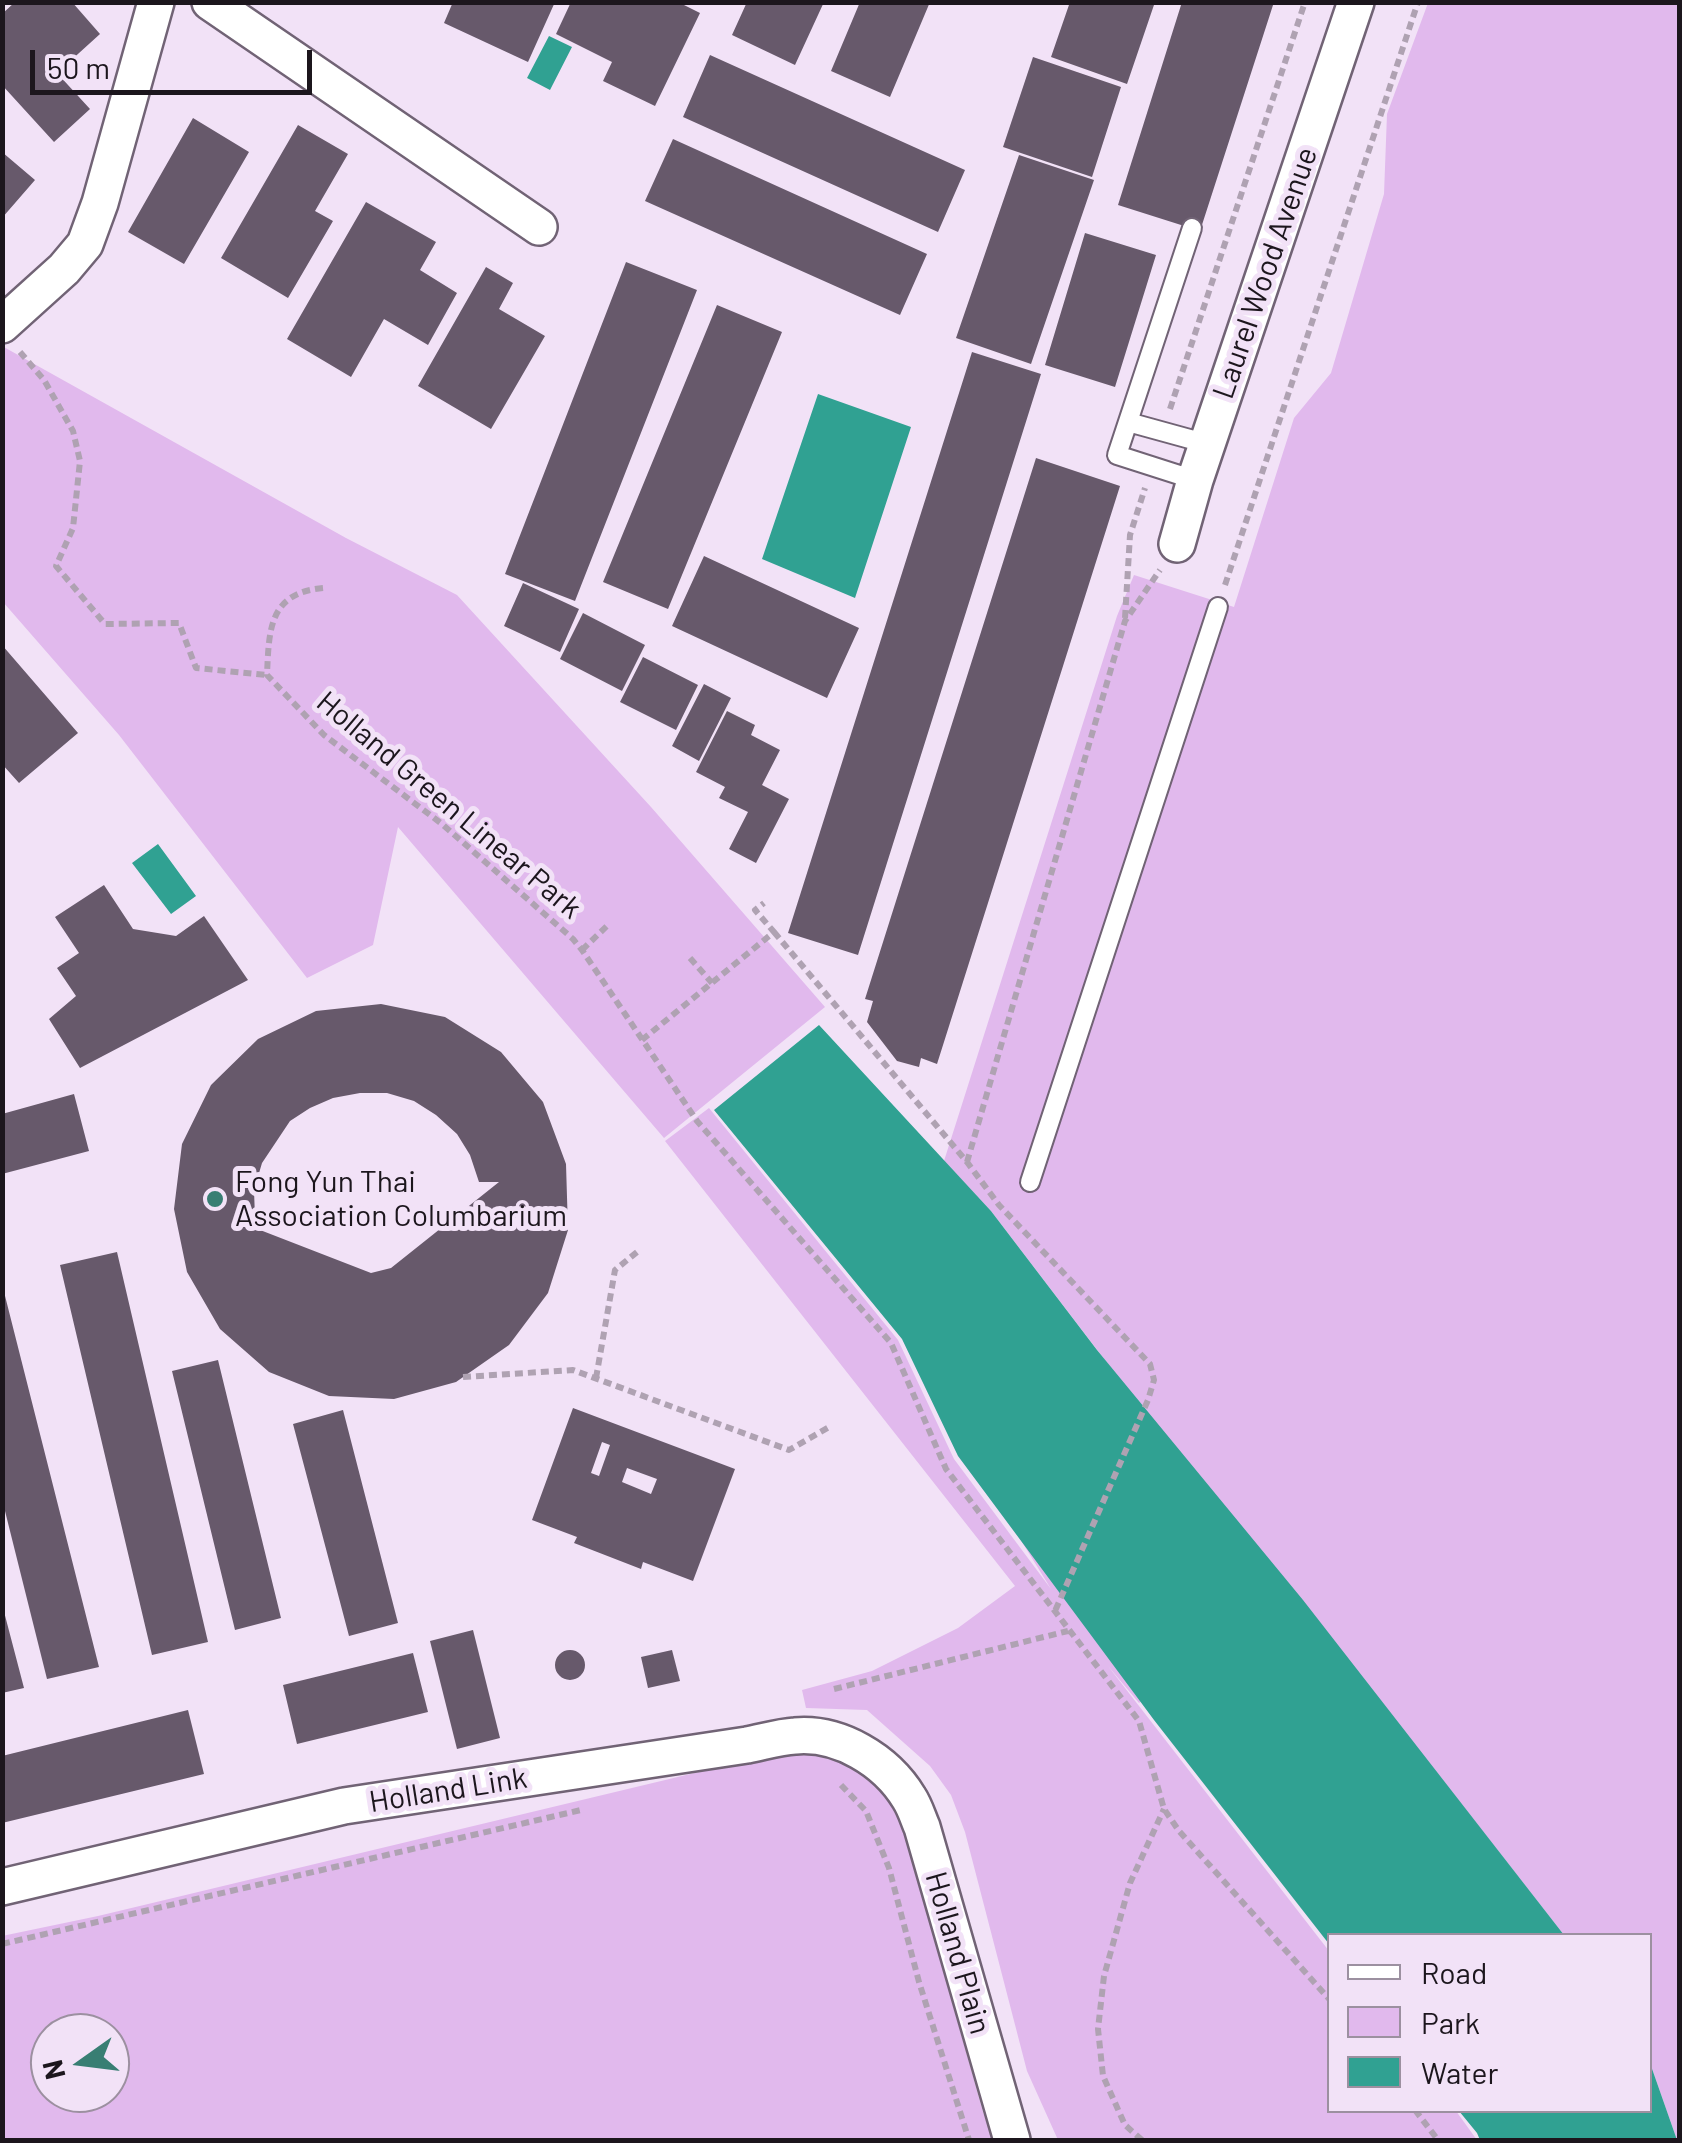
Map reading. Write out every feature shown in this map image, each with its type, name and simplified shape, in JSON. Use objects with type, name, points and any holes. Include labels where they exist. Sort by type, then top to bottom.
[{"type":"street","points":[[7,334],[84,244],[103,192],[156,2]]},
{"type":"street","points":[[210,2],[539,227]]},
{"type":"street","name":"Laurel Wood Avenue","points":[[1177,544],[1356,2]]},
{"type":"street","name":"Holland Link","points":[[2,1887],[344,1806],[794,1736],[822,1736],[842,1742],[864,1752],[889,1773]]},
{"type":"street","name":"Holland Plain","points":[[889,1773],[909,1797],[922,1827],[1012,2140]]},
{"type":"lane","points":[[1192,228],[1117,456],[1195,480]]},
{"type":"lane","points":[[1128,422],[1208,444]]},
{"type":"lane","points":[[1030,1182],[1218,607]]},
{"type":"path","points":[[1163,431],[1305,2]]},
{"type":"path","points":[[1218,607],[1418,2]]},
{"type":"path","points":[[7,334],[44,380],[73,430],[80,461],[73,528],[56,566],[105,624],[178,623],[196,668],[266,674],[268,635],[275,614],[286,599],[303,590],[323,588]]},
{"type":"path","points":[[967,1162],[1125,621],[1130,535],[1152,466]]},
{"type":"path","points":[[1125,621],[1177,544]]},
{"type":"path","name":"Holland Green Linear Park","points":[[266,674],[324,735],[442,824],[574,939],[697,1122],[892,1343],[946,1470],[1139,1721],[1164,1809],[1327,1997]]},
{"type":"path","points":[[764,903],[755,910],[1000,1204],[1150,1364],[1154,1380],[1148,1400],[1054,1612]]},
{"type":"path","points":[[582,950],[609,924]]},
{"type":"path","points":[[642,1040],[774,932]]},
{"type":"path","points":[[690,958],[712,983]]},
{"type":"path","points":[[596,1378],[616,1270],[637,1252]]},
{"type":"path","points":[[464,1377],[573,1370],[790,1450],[831,1426]]},
{"type":"path","points":[[834,1689],[1068,1630]]},
{"type":"path","points":[[835,1778],[866,1812],[889,1868],[968,2140]]},
{"type":"path","points":[[2,1944],[585,1809]]},
{"type":"path","points":[[1142,2140],[1126,2124],[1103,2076],[1098,2029],[1104,1976],[1130,1884],[1164,1809]]},
{"type":"path","points":[[1417,2113],[1438,2140]]},
{"type":"green space","points":[[1428,3],[1679,3],[1679,2140],[1652,2069],[1652,1933],[1562,1933],[1287,1582],[1139,1703],[1108,1666],[1327,1948],[1327,2113],[1457,2113],[1477,2140],[1058,2140],[1027,2071],[965,1832],[951,1795],[930,1766],[867,1710],[806,1708],[802,1690],[872,1671],[958,1628],[1015,1586],[665,1141],[709,1108],[898,1340],[954,1459],[1051,1589],[980,1474],[1111,1368],[991,1211],[944,1161],[1117,616],[1134,575],[1234,607],[1294,418],[1331,373],[1384,194],[1387,114]]},
{"type":"green space","points":[[2,346],[346,538],[457,595],[651,807],[825,1007],[664,1138],[398,827],[373,945],[307,978],[119,735],[3,602]]},
{"type":"green space","points":[[813,1749],[867,1772],[889,1794],[905,1835],[993,2140],[3,2140],[2,1936],[782,1752]]},
{"type":"water","points":[[549,36],[572,47],[550,90],[527,78]]},
{"type":"water","points":[[818,394],[911,427],[855,598],[762,559]]},
{"type":"water","points":[[158,844],[196,896],[171,914],[132,863]]},
{"type":"water","points":[[819,1025],[991,1211],[1097,1350],[1303,1600],[1562,1933],[1327,1933],[1327,1941],[1154,1720],[958,1456],[902,1339],[714,1110]]},
{"type":"water","points":[[1652,2069],[1677,2140],[1480,2140],[1461,2113],[1652,2113]]},
{"type":"building","points":[[15,2],[72,2],[100,34],[57,73],[90,109],[54,142],[2,85],[2,14]]},
{"type":"building","points":[[453,2],[555,2],[528,62],[444,23]]},
{"type":"building","points":[[571,2],[678,2],[700,13],[655,106],[603,81],[612,62],[556,34]]},
{"type":"building","points":[[747,2],[824,2],[795,65],[732,35]]},
{"type":"building","points":[[860,2],[930,2],[890,97],[831,71]]},
{"type":"building","points":[[1070,2],[1155,2],[1127,84],[1051,57]]},
{"type":"building","points":[[1182,2],[1274,2],[1200,231],[1118,205]]},
{"type":"building","points":[[710,55],[965,170],[938,232],[683,117]]},
{"type":"building","points":[[1033,57],[1121,87],[1092,177],[1003,147]]},
{"type":"building","points":[[193,118],[249,152],[184,264],[128,232]]},
{"type":"building","points":[[298,125],[348,154],[315,211],[333,221],[288,298],[221,258]]},
{"type":"building","points":[[673,139],[927,254],[900,315],[645,201]]},
{"type":"building","points":[[2,152],[35,180],[2,218]]},
{"type":"building","points":[[1019,155],[1094,180],[1031,364],[956,338]]},
{"type":"building","points":[[366,202],[436,242],[420,270],[457,293],[428,345],[384,319],[351,377],[287,339]]},
{"type":"building","points":[[1085,233],[1156,255],[1115,387],[1045,365]]},
{"type":"building","points":[[626,262],[697,290],[575,601],[505,574]]},
{"type":"building","points":[[486,267],[513,283],[499,309],[545,336],[491,429],[418,386]]},
{"type":"building","points":[[717,305],[782,332],[668,609],[603,582]]},
{"type":"building","points":[[972,352],[1041,374],[858,955],[788,933]]},
{"type":"building","points":[[1036,458],[1120,486],[937,1064],[921,1058],[919,1067],[897,1061],[867,1022],[873,1001],[865,999]]},
{"type":"building","points":[[704,556],[859,628],[827,698],[672,626]]},
{"type":"building","points":[[523,583],[579,609],[560,652],[504,626]]},
{"type":"building","points":[[583,613],[645,645],[622,691],[560,659]]},
{"type":"building","points":[[2,645],[78,733],[19,783],[2,764]]},
{"type":"building","points":[[643,657],[698,685],[676,730],[620,702]]},
{"type":"building","points":[[704,684],[731,698],[699,761],[672,746]]},
{"type":"building","points":[[727,711],[755,725],[751,735],[780,750],[762,785],[789,799],[756,863],[729,849],[748,812],[719,798],[725,787],[696,772]]},
{"type":"building","points":[[104,885],[133,929],[176,936],[204,916],[248,980],[80,1068],[49,1019],[76,996],[57,968],[79,953],[55,917]]},
{"type":"building","name":"Fong Yun Thai Association Columbarium","points":[[381,1004],[445,1017],[501,1052],[543,1102],[566,1164],[568,1230],[548,1293],[509,1345],[456,1382],[394,1399],[329,1396],[269,1372],[220,1329],[187,1272],[174,1209],[182,1144],[211,1085],[258,1039],[316,1011]],"holes":[[[387,1093],[414,1101],[436,1115],[457,1134],[470,1155],[479,1182],[499,1182],[391,1268],[371,1273],[242,1223],[255,1218],[254,1190],[262,1163],[290,1121],[333,1098]]]},
{"type":"building","points":[[74,1094],[89,1151],[2,1174],[2,1114]]},
{"type":"building","points":[[117,1252],[208,1642],[152,1655],[60,1265]]},
{"type":"building","points":[[2,1284],[99,1667],[47,1679],[2,1499]]},
{"type":"building","points":[[218,1360],[281,1618],[235,1630],[172,1371]]},
{"type":"building","points":[[573,1408],[735,1469],[693,1581],[643,1562],[641,1569],[574,1543],[577,1537],[532,1520]],"holes":[[[602,1442],[610,1445],[599,1476],[591,1473]],[[627,1468],[657,1479],[651,1494],[622,1482]]]},
{"type":"building","points":[[343,1410],[398,1623],[349,1636],[293,1424]]},
{"type":"building","points":[[2,1604],[24,1688],[2,1693]]},
{"type":"building","points":[[473,1630],[500,1738],[457,1749],[430,1641]]},
{"type":"building","points":[[570,1650],[581,1654],[585,1665],[581,1676],[570,1680],[559,1676],[555,1665],[559,1654]]},
{"type":"building","points":[[672,1650],[680,1681],[648,1688],[641,1657]]},
{"type":"building","points":[[413,1653],[428,1712],[297,1744],[283,1685]]},
{"type":"building","points":[[188,1710],[204,1774],[2,1823],[2,1756]]},
{"type":"place","name":"Fong Yun Thai Association Columbarium","points":[[215,1199]]}]
